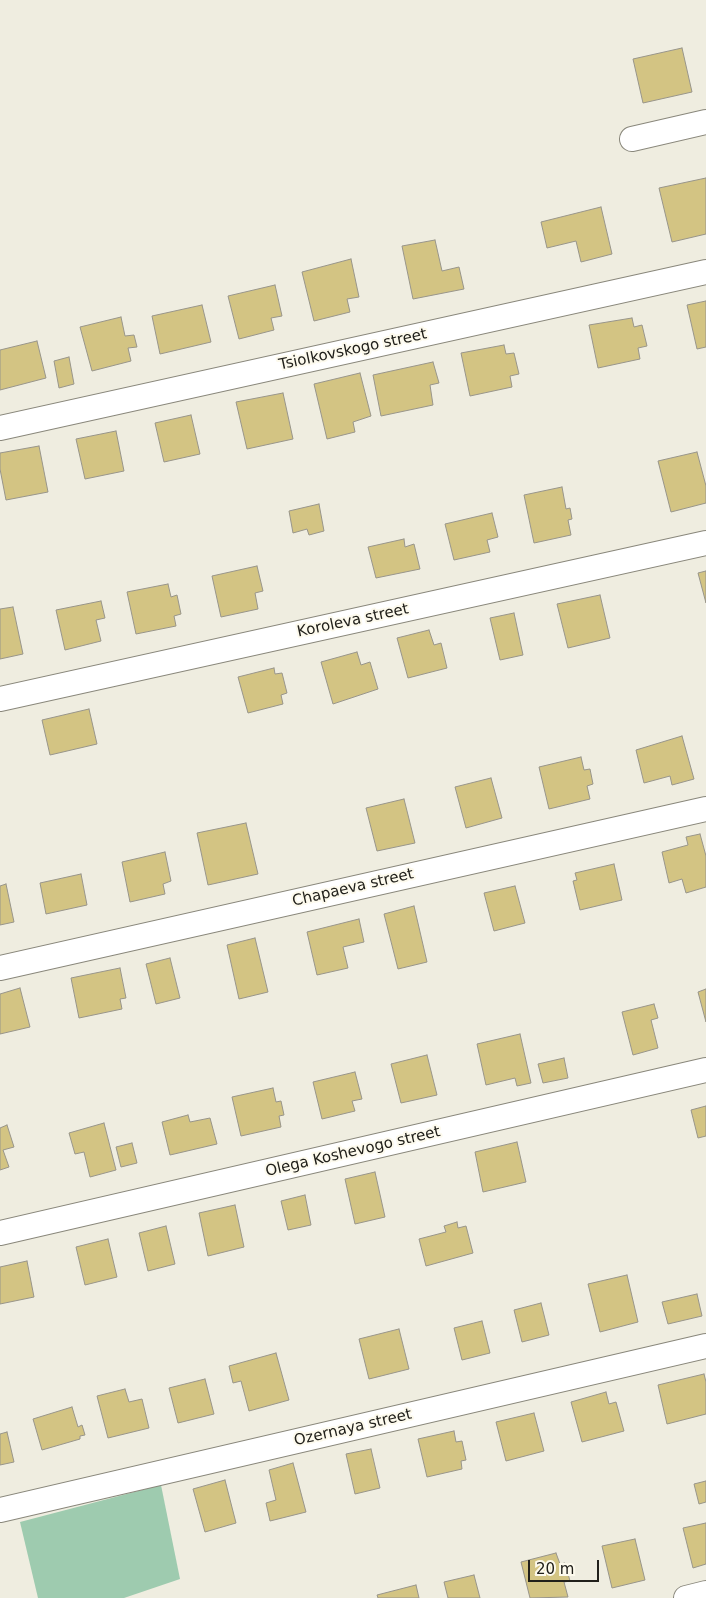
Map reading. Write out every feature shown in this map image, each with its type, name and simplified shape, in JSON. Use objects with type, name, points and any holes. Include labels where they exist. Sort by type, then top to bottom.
[{"type":"street","points":[[632,139],[706,122]]},
{"type":"street","name":"Tsiolkovskogo street","points":[[0,428],[706,272]]},
{"type":"street","name":"Koroleva street","points":[[0,699],[706,543]]},
{"type":"street","name":"Chapaeva street","points":[[0,968],[706,809]]},
{"type":"street","name":"Olega Koshevogo street","points":[[0,1233],[706,1070]]},
{"type":"street","name":"Ozernaya street","points":[[0,1510],[706,1346]]},
{"type":"street","points":[[686,1598],[706,1593]]},
{"type":"green space","points":[[161,1485],[180,1579],[124,1598],[38,1598],[20,1522]]},
{"type":"building","points":[[682,48],[692,92],[643,103],[633,59]]},
{"type":"building","points":[[706,178],[706,234],[672,242],[659,188]]},
{"type":"building","points":[[601,207],[612,254],[581,262],[576,241],[547,248],[541,222]]},
{"type":"building","points":[[435,240],[442,271],[459,267],[464,289],[413,299],[402,246]]},
{"type":"building","points":[[351,259],[359,297],[347,299],[350,312],[314,321],[302,272]]},
{"type":"building","points":[[275,285],[282,316],[271,318],[274,330],[239,339],[228,296]]},
{"type":"building","points":[[706,301],[706,347],[697,349],[687,305]]},
{"type":"building","points":[[202,305],[211,342],[160,354],[152,316]]},
{"type":"building","points":[[121,317],[125,336],[134,335],[137,347],[128,348],[131,361],[92,371],[80,327]]},
{"type":"building","points":[[632,318],[634,327],[642,325],[647,346],[638,348],[640,359],[598,368],[589,325]]},
{"type":"building","points":[[37,341],[46,378],[0,390],[0,350]]},
{"type":"building","points":[[504,345],[506,354],[514,353],[519,374],[510,376],[512,387],[470,396],[461,353]]},
{"type":"building","points":[[69,357],[74,384],[59,388],[54,361]]},
{"type":"building","points":[[433,362],[439,383],[430,385],[433,405],[381,416],[373,375]]},
{"type":"building","points":[[360,373],[371,416],[353,422],[355,432],[327,439],[314,384]]},
{"type":"building","points":[[283,393],[293,439],[247,449],[236,402]]},
{"type":"building","points":[[191,415],[200,454],[164,462],[155,423]]},
{"type":"building","points":[[116,431],[124,471],[85,479],[76,439]]},
{"type":"building","points":[[39,446],[48,492],[6,500],[0,469],[0,453]]},
{"type":"building","points":[[697,452],[706,486],[706,503],[671,512],[658,461]]},
{"type":"building","points":[[562,487],[566,509],[570,508],[572,519],[568,520],[571,535],[534,543],[524,495]]},
{"type":"building","points":[[319,504],[324,531],[309,535],[307,529],[293,533],[289,511]]},
{"type":"building","points":[[492,513],[498,537],[487,540],[490,552],[454,560],[445,524]]},
{"type":"building","points":[[404,539],[405,547],[414,544],[420,569],[376,578],[368,547]]},
{"type":"building","points":[[257,566],[263,591],[255,593],[258,609],[221,617],[212,576]]},
{"type":"building","points":[[706,571],[706,603],[698,573]]},
{"type":"building","points":[[168,584],[171,597],[177,595],[181,614],[174,616],[176,626],[136,634],[127,592]]},
{"type":"building","points":[[600,595],[610,638],[568,648],[557,604]]},
{"type":"building","points":[[101,601],[105,618],[96,620],[101,641],[65,650],[56,610]]},
{"type":"building","points":[[13,607],[23,654],[0,659],[0,609]]},
{"type":"building","points":[[514,613],[523,655],[500,660],[490,618]]},
{"type":"building","points":[[429,630],[434,645],[441,643],[447,668],[408,678],[397,638]]},
{"type":"building","points":[[357,652],[361,665],[370,662],[378,689],[333,704],[321,662]]},
{"type":"building","points":[[274,668],[275,674],[282,673],[287,693],[281,695],[283,704],[248,713],[238,677]]},
{"type":"building","points":[[89,709],[97,744],[50,755],[42,720]]},
{"type":"building","points":[[682,736],[694,779],[672,785],[670,776],[644,783],[636,750]]},
{"type":"building","points":[[581,757],[584,770],[590,769],[593,784],[587,786],[590,799],[549,809],[539,767]]},
{"type":"building","points":[[491,778],[502,818],[466,828],[455,787]]},
{"type":"building","points":[[404,799],[415,843],[377,851],[366,808]]},
{"type":"building","points":[[246,823],[258,874],[208,885],[197,833]]},
{"type":"building","points":[[700,834],[706,856],[706,887],[686,893],[682,879],[669,883],[662,852],[688,845],[686,837]]},
{"type":"building","points":[[165,852],[171,881],[163,884],[165,894],[130,902],[122,862]]},
{"type":"building","points":[[614,864],[622,900],[580,910],[573,881],[577,880],[575,873]]},
{"type":"building","points":[[81,874],[87,905],[46,914],[40,883]]},
{"type":"building","points":[[6,884],[14,922],[0,925],[0,886]]},
{"type":"building","points":[[515,886],[525,923],[494,931],[484,893]]},
{"type":"building","points":[[414,906],[427,962],[398,969],[384,914]]},
{"type":"building","points":[[359,919],[364,942],[343,947],[348,968],[317,975],[307,932]]},
{"type":"building","points":[[255,938],[268,992],[239,999],[227,945]]},
{"type":"building","points":[[170,958],[180,998],[156,1004],[146,964]]},
{"type":"building","points":[[120,968],[126,998],[120,999],[122,1009],[79,1018],[71,978]]},
{"type":"building","points":[[20,988],[30,1027],[0,1034],[0,994]]},
{"type":"building","points":[[706,989],[706,1022],[698,992]]},
{"type":"building","points":[[654,1004],[658,1018],[651,1020],[658,1048],[633,1055],[622,1012]]},
{"type":"building","points":[[520,1034],[531,1083],[517,1086],[515,1078],[486,1085],[477,1044]]},
{"type":"building","points":[[427,1055],[437,1095],[401,1103],[391,1064]]},
{"type":"building","points":[[564,1058],[568,1078],[543,1083],[538,1064]]},
{"type":"building","points":[[355,1072],[362,1099],[352,1101],[355,1111],[322,1119],[313,1082]]},
{"type":"building","points":[[273,1088],[276,1102],[281,1101],[284,1115],[279,1116],[281,1127],[241,1136],[232,1097]]},
{"type":"building","points":[[706,1106],[706,1136],[698,1138],[691,1110]]},
{"type":"building","points":[[188,1115],[190,1122],[210,1118],[217,1144],[170,1155],[162,1122]]},
{"type":"building","points":[[104,1123],[116,1170],[90,1177],[84,1152],[75,1154],[69,1133]]},
{"type":"building","points":[[7,1125],[14,1147],[3,1150],[9,1167],[0,1170],[0,1128]]},
{"type":"building","points":[[517,1142],[526,1182],[483,1192],[475,1152]]},
{"type":"building","points":[[132,1143],[137,1163],[121,1167],[116,1147]]},
{"type":"building","points":[[375,1172],[385,1217],[355,1224],[345,1179]]},
{"type":"building","points":[[305,1195],[311,1225],[288,1230],[281,1201]]},
{"type":"building","points":[[235,1205],[244,1247],[208,1256],[199,1213]]},
{"type":"building","points":[[457,1222],[458,1228],[466,1226],[473,1253],[426,1266],[419,1239],[446,1232],[444,1226]]},
{"type":"building","points":[[166,1226],[175,1264],[148,1271],[139,1233]]},
{"type":"building","points":[[108,1239],[117,1277],[85,1285],[76,1247]]},
{"type":"building","points":[[27,1261],[34,1297],[0,1304],[0,1267]]},
{"type":"building","points":[[627,1275],[638,1322],[600,1332],[588,1284]]},
{"type":"building","points":[[697,1294],[702,1316],[668,1324],[662,1302]]},
{"type":"building","points":[[541,1303],[549,1335],[522,1342],[514,1310]]},
{"type":"building","points":[[482,1321],[490,1353],[462,1360],[454,1328]]},
{"type":"building","points":[[399,1329],[409,1369],[369,1379],[359,1339]]},
{"type":"building","points":[[276,1353],[289,1400],[249,1411],[241,1381],[233,1383],[229,1366]]},
{"type":"building","points":[[704,1374],[706,1382],[706,1414],[667,1424],[658,1385]]},
{"type":"building","points":[[205,1379],[214,1414],[178,1423],[169,1388]]},
{"type":"building","points":[[125,1389],[129,1402],[142,1399],[149,1428],[108,1438],[97,1396]]},
{"type":"building","points":[[606,1392],[609,1404],[616,1402],[624,1431],[582,1442],[571,1402]]},
{"type":"building","points":[[72,1407],[78,1427],[82,1425],[85,1435],[80,1436],[80,1439],[42,1450],[33,1419]]},
{"type":"building","points":[[534,1413],[544,1451],[506,1461],[496,1422]]},
{"type":"building","points":[[454,1431],[456,1442],[462,1441],[466,1460],[461,1461],[462,1469],[427,1477],[418,1439]]},
{"type":"building","points":[[7,1432],[14,1462],[0,1465],[0,1434]]},
{"type":"building","points":[[371,1449],[380,1488],[355,1494],[346,1454]]},
{"type":"building","points":[[293,1463],[306,1512],[270,1521],[266,1503],[276,1500],[269,1470]]},
{"type":"building","points":[[225,1480],[236,1523],[205,1532],[193,1489]]},
{"type":"building","points":[[706,1481],[706,1502],[699,1504],[694,1484]]},
{"type":"building","points":[[706,1523],[706,1564],[693,1568],[683,1528]]},
{"type":"building","points":[[635,1539],[645,1580],[612,1588],[602,1546]]},
{"type":"building","points":[[556,1553],[560,1564],[565,1563],[570,1581],[564,1582],[568,1597],[530,1598],[521,1562]]},
{"type":"building","points":[[474,1575],[480,1598],[448,1598],[444,1582]]},
{"type":"building","points":[[416,1585],[419,1598],[378,1598],[377,1595]]}]
